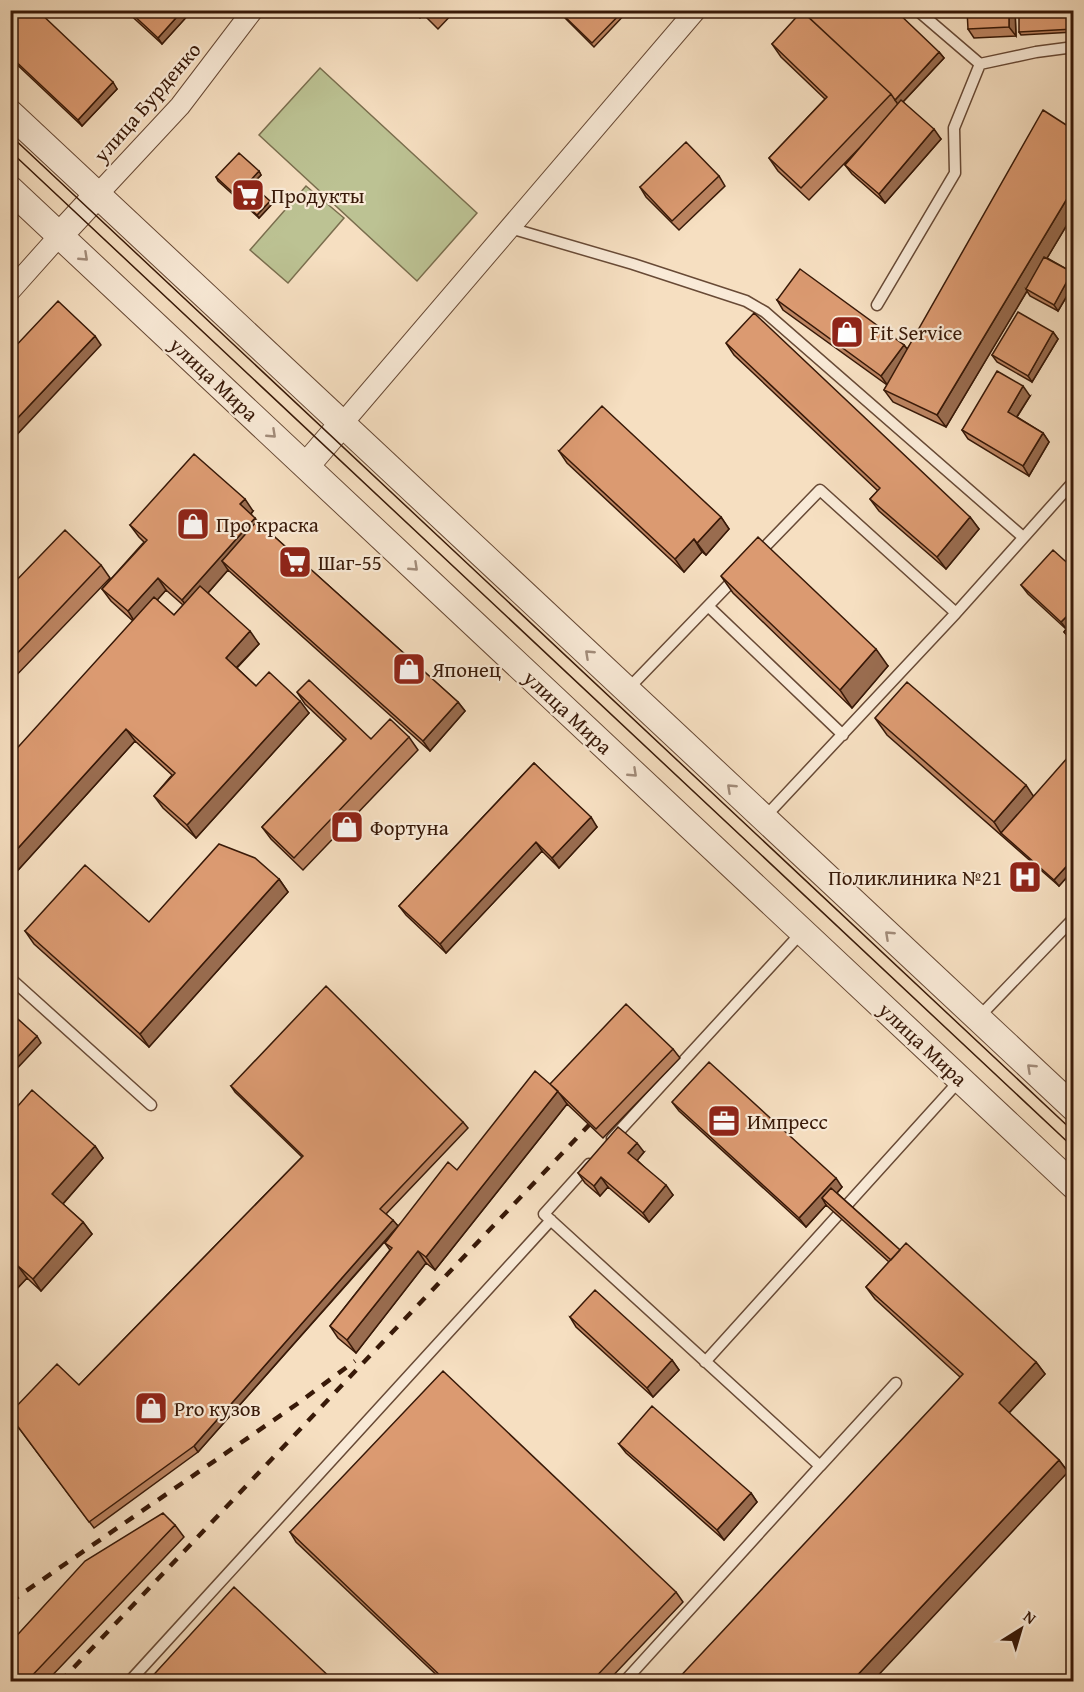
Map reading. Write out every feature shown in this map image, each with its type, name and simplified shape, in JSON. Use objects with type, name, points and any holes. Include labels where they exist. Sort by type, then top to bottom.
[{"type":"street","name":"улица Бурденко","points":[[98,195],[180,106],[253,10]]},
{"type":"street","points":[[306,466],[696,10]]},
{"type":"street","points":[[10,113],[1074,1108]]},
{"type":"street","name":"улица Мира","points":[[10,189],[1074,1186]]},
{"type":"street","points":[[10,291],[98,195]]},
{"type":"lane","points":[[918,10],[980,64]]},
{"type":"lane","points":[[980,64],[1036,52],[1074,47]]},
{"type":"lane","points":[[877,305],[955,173],[954,128],[980,64]]},
{"type":"lane","points":[[510,228],[633,264],[746,301],[765,312],[1023,537]]},
{"type":"lane","points":[[764,819],[956,614],[1074,481]]},
{"type":"lane","points":[[627,690],[820,490],[956,614]]},
{"type":"lane","points":[[708,606],[843,735]]},
{"type":"lane","points":[[978,1018],[1074,918]]},
{"type":"lane","points":[[802,932],[544,1214],[820,1466]]},
{"type":"lane","points":[[10,978],[151,1105]]},
{"type":"lane","points":[[705,1362],[960,1079]]},
{"type":"lane","points":[[129,1682],[551,1221]]},
{"type":"lane","points":[[624,1682],[896,1383]]},
{"type":"green space","points":[[320,68],[477,213],[417,281],[259,135]]},
{"type":"green space","points":[[306,186],[344,218],[288,283],[250,250]]},
{"type":"building","points":[[10,10],[37,10],[113,82],[78,120],[10,56]]},
{"type":"building","points":[[128,10],[183,10],[158,38]]},
{"type":"building","points":[[558,10],[624,10],[592,43]]},
{"type":"building","points":[[812,10],[895,10],[939,52],[895,100],[807,16]]},
{"type":"building","points":[[967,10],[1009,10],[1009,27],[968,29]]},
{"type":"building","points":[[1019,10],[1074,10],[1074,29],[1019,32]]},
{"type":"building","points":[[802,11],[891,94],[801,188],[769,158],[827,97],[772,44]]},
{"type":"building","points":[[901,100],[934,129],[879,194],[845,165]]},
{"type":"building","points":[[1043,110],[1074,130],[1074,187],[937,415],[884,390]]},
{"type":"building","points":[[686,142],[719,176],[672,221],[640,187]]},
{"type":"building","name":"Продукты","points":[[239,153],[259,171],[249,182],[270,201],[257,215],[216,177]]},
{"type":"building","points":[[1044,257],[1072,272],[1054,305],[1026,289]]},
{"type":"building","name":"Fit Service","points":[[800,269],[904,345],[881,376],[777,300]]},
{"type":"building","points":[[58,301],[95,336],[10,426],[10,352]]},
{"type":"building","points":[[1018,312],[1053,332],[1028,376],[992,355]]},
{"type":"building","points":[[754,313],[970,517],[937,557],[870,499],[880,488],[726,343]]},
{"type":"building","points":[[997,371],[1023,386],[1008,412],[1043,433],[1023,466],[962,430]]},
{"type":"building","points":[[602,406],[721,517],[697,543],[694,539],[675,559],[559,451]]},
{"type":"building","points":[[194,454],[245,499],[240,504],[255,518],[182,600],[158,578],[128,611],[102,589],[147,540],[130,525]]},
{"type":"building","points":[[257,521],[458,702],[423,741],[222,561]]},
{"type":"building","points":[[65,530],[101,565],[10,661],[10,587]]},
{"type":"building","points":[[758,537],[876,649],[840,690],[721,576]]},
{"type":"building","points":[[1053,550],[1074,569],[1074,609],[1061,622],[1021,585]]},
{"type":"building","points":[[200,586],[250,631],[226,658],[256,686],[269,672],[300,701],[187,825],[154,796],[175,773],[126,729],[10,857],[10,756],[154,597],[174,615]]},
{"type":"building","points":[[1074,621],[1074,641],[1064,632]]},
{"type":"building","points":[[309,680],[371,739],[390,719],[409,737],[294,858],[262,827],[346,739],[297,692]]},
{"type":"building","points":[[907,682],[1026,785],[994,822],[875,718]]},
{"type":"building","points":[[1069,756],[1074,760],[1074,858],[1054,880],[1001,833]]},
{"type":"building","points":[[534,763],[591,817],[552,858],[536,842],[440,944],[399,906]]},
{"type":"building","points":[[219,844],[255,858],[279,879],[140,1034],[25,931],[85,865],[149,922]]},
{"type":"building","points":[[326,986],[463,1122],[380,1209],[393,1220],[194,1446],[89,1522],[10,1413],[57,1364],[79,1385],[303,1156],[231,1086]]},
{"type":"building","points":[[626,1004],[673,1049],[596,1129],[550,1084]]},
{"type":"building","points":[[10,1012],[37,1036],[10,1065]]},
{"type":"building","points":[[709,1062],[836,1178],[799,1218],[672,1102]]},
{"type":"building","points":[[535,1071],[558,1091],[426,1257],[418,1251],[347,1340],[330,1326],[392,1248],[385,1243],[448,1162],[457,1170]]},
{"type":"building","points":[[32,1090],[95,1146],[52,1194],[83,1222],[33,1279],[18,1266],[10,1275],[10,1115]]},
{"type":"building","points":[[618,1127],[637,1143],[628,1153],[666,1185],[643,1213],[601,1177],[594,1186],[578,1173]]},
{"type":"building","points":[[831,1188],[900,1250],[891,1260],[822,1198]]},
{"type":"building","points":[[906,1243],[1036,1362],[999,1403],[1059,1460],[851,1682],[675,1682],[963,1374],[866,1287]]},
{"type":"building","points":[[595,1290],[672,1360],[647,1388],[570,1317]]},
{"type":"building","points":[[443,1371],[676,1592],[591,1682],[447,1682],[290,1532]]},
{"type":"building","points":[[652,1406],[751,1493],[717,1530],[619,1444]]},
{"type":"building","points":[[163,1513],[175,1525],[26,1682],[10,1682],[10,1643],[85,1561]]},
{"type":"building","points":[[234,1587],[335,1682],[147,1682]]},
{"type":"tram line","points":[[10,135],[1074,1132]]},
{"type":"tram line","points":[[10,151],[1074,1148]]},
{"type":"railway","points":[[60,1682],[589,1125]]},
{"type":"railway","points":[[10,1602],[297,1404],[355,1361]]},
{"type":"place","name":"Продукты","points":[[248,195]]},
{"type":"place","name":"Fit Service","points":[[847,332]]},
{"type":"place","name":"Про краска","points":[[193,524]]},
{"type":"place","name":"Шаг-55","points":[[295,562]]},
{"type":"place","name":"Японец","points":[[409,669]]},
{"type":"place","name":"Фортуна","points":[[347,827]]},
{"type":"place","name":"Поликлиника №21","points":[[1025,877]]},
{"type":"place","name":"Импресс","points":[[724,1121]]},
{"type":"place","name":"Pro кузов","points":[[151,1408]]}]
